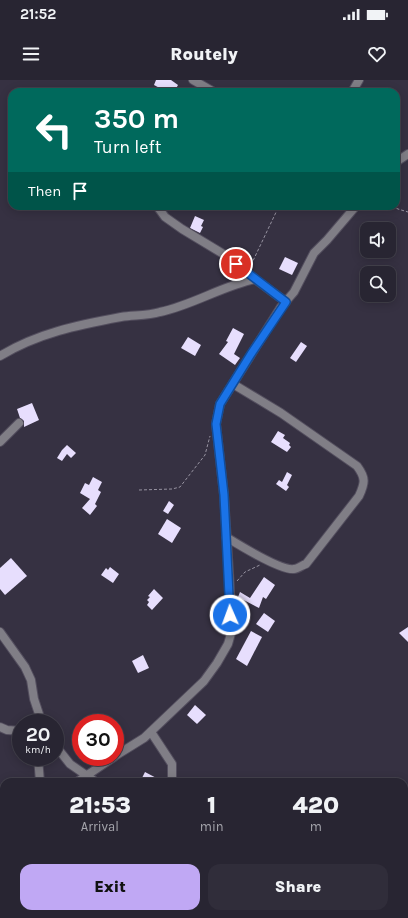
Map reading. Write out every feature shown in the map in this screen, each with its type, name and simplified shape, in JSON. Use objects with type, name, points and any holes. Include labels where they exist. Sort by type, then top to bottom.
[{"type":"street","points":[[193,80],[207,88]]},
{"type":"street","points":[[160,210],[165,217],[182,229],[225,254],[247,273],[286,302]]},
{"type":"street","points":[[124,750],[151,732],[204,681],[228,644],[232,630],[220,446],[216,424],[220,404],[277,313],[294,292],[314,254],[353,210]]},
{"type":"street","points":[[0,356],[15,346],[60,329],[123,317],[160,313],[234,284],[255,279]]},
{"type":"street","points":[[226,537],[287,569],[296,569],[306,564],[359,496],[364,483],[363,474],[357,466],[287,418],[233,384]]},
{"type":"street","points":[[0,442],[19,423]]},
{"type":"street","points":[[0,632],[25,667],[31,680],[39,714]]},
{"type":"street","points":[[36,707],[36,714]]},
{"type":"street","points":[[0,727],[12,731]]},
{"type":"street","points":[[151,732],[172,764],[172,778]]},
{"type":"street","points":[[64,756],[70,764],[91,778]]},
{"type":"street","points":[[39,766],[40,778]]},
{"type":"street","points":[[83,778],[100,766]]},
{"type":"path","points":[[247,273],[277,210]]},
{"type":"path","points":[[139,490],[172,489],[180,487],[206,455],[209,439],[216,424]]},
{"type":"path","points":[[229,589],[245,572],[270,561]]},
{"type":"building","points":[[156,80],[171,80],[178,85],[176,88],[160,88],[154,85]]},
{"type":"building","points":[[195,216],[204,220],[200,233],[190,228]]},
{"type":"building","points":[[285,257],[298,263],[292,275],[279,269]]},
{"type":"building","points":[[233,328],[244,334],[234,354],[240,358],[235,365],[219,354],[228,342],[226,341]]},
{"type":"building","points":[[188,337],[201,345],[195,356],[181,348]]},
{"type":"building","points":[[301,342],[307,346],[296,362],[290,358]]},
{"type":"building","points":[[32,403],[39,420],[24,427],[24,421],[20,418],[17,409]]},
{"type":"building","points":[[278,431],[285,435],[283,438],[290,443],[289,445],[291,447],[287,452],[271,442]]},
{"type":"building","points":[[67,445],[76,453],[71,458],[67,454],[62,461],[57,458]]},
{"type":"building","points":[[287,472],[292,475],[287,485],[289,487],[286,491],[276,484],[279,480],[282,482]]},
{"type":"building","points":[[93,477],[102,482],[98,490],[101,492],[95,504],[97,506],[90,515],[82,508],[90,499],[80,493],[85,483],[89,485]]},
{"type":"building","points":[[169,501],[174,505],[168,514],[163,511]]},
{"type":"building","points":[[167,519],[181,528],[172,543],[158,534]]},
{"type":"building","points":[[11,558],[27,576],[5,595],[0,589],[0,568]]},
{"type":"building","points":[[110,567],[119,574],[113,583],[101,575],[106,568],[108,570]]},
{"type":"building","points":[[264,577],[275,585],[266,599],[263,597],[259,608],[238,597],[240,592],[250,598]]},
{"type":"building","points":[[154,589],[163,598],[152,610],[147,605],[149,602],[147,600],[150,597],[148,596]]},
{"type":"building","points":[[264,613],[275,621],[268,632],[256,624]]},
{"type":"building","points":[[408,627],[408,642],[399,633]]},
{"type":"building","points":[[251,631],[262,637],[247,666],[236,659]]},
{"type":"building","points":[[143,655],[149,668],[138,673],[132,661]]},
{"type":"building","points":[[195,705],[206,715],[197,724],[187,715]]},
{"type":"building","points":[[145,772],[156,778],[142,778]]},
{"type":"route","points":[[230,615],[224,495],[220,446],[216,424],[217,416],[220,404],[281,307],[286,302],[236,264]]}]
